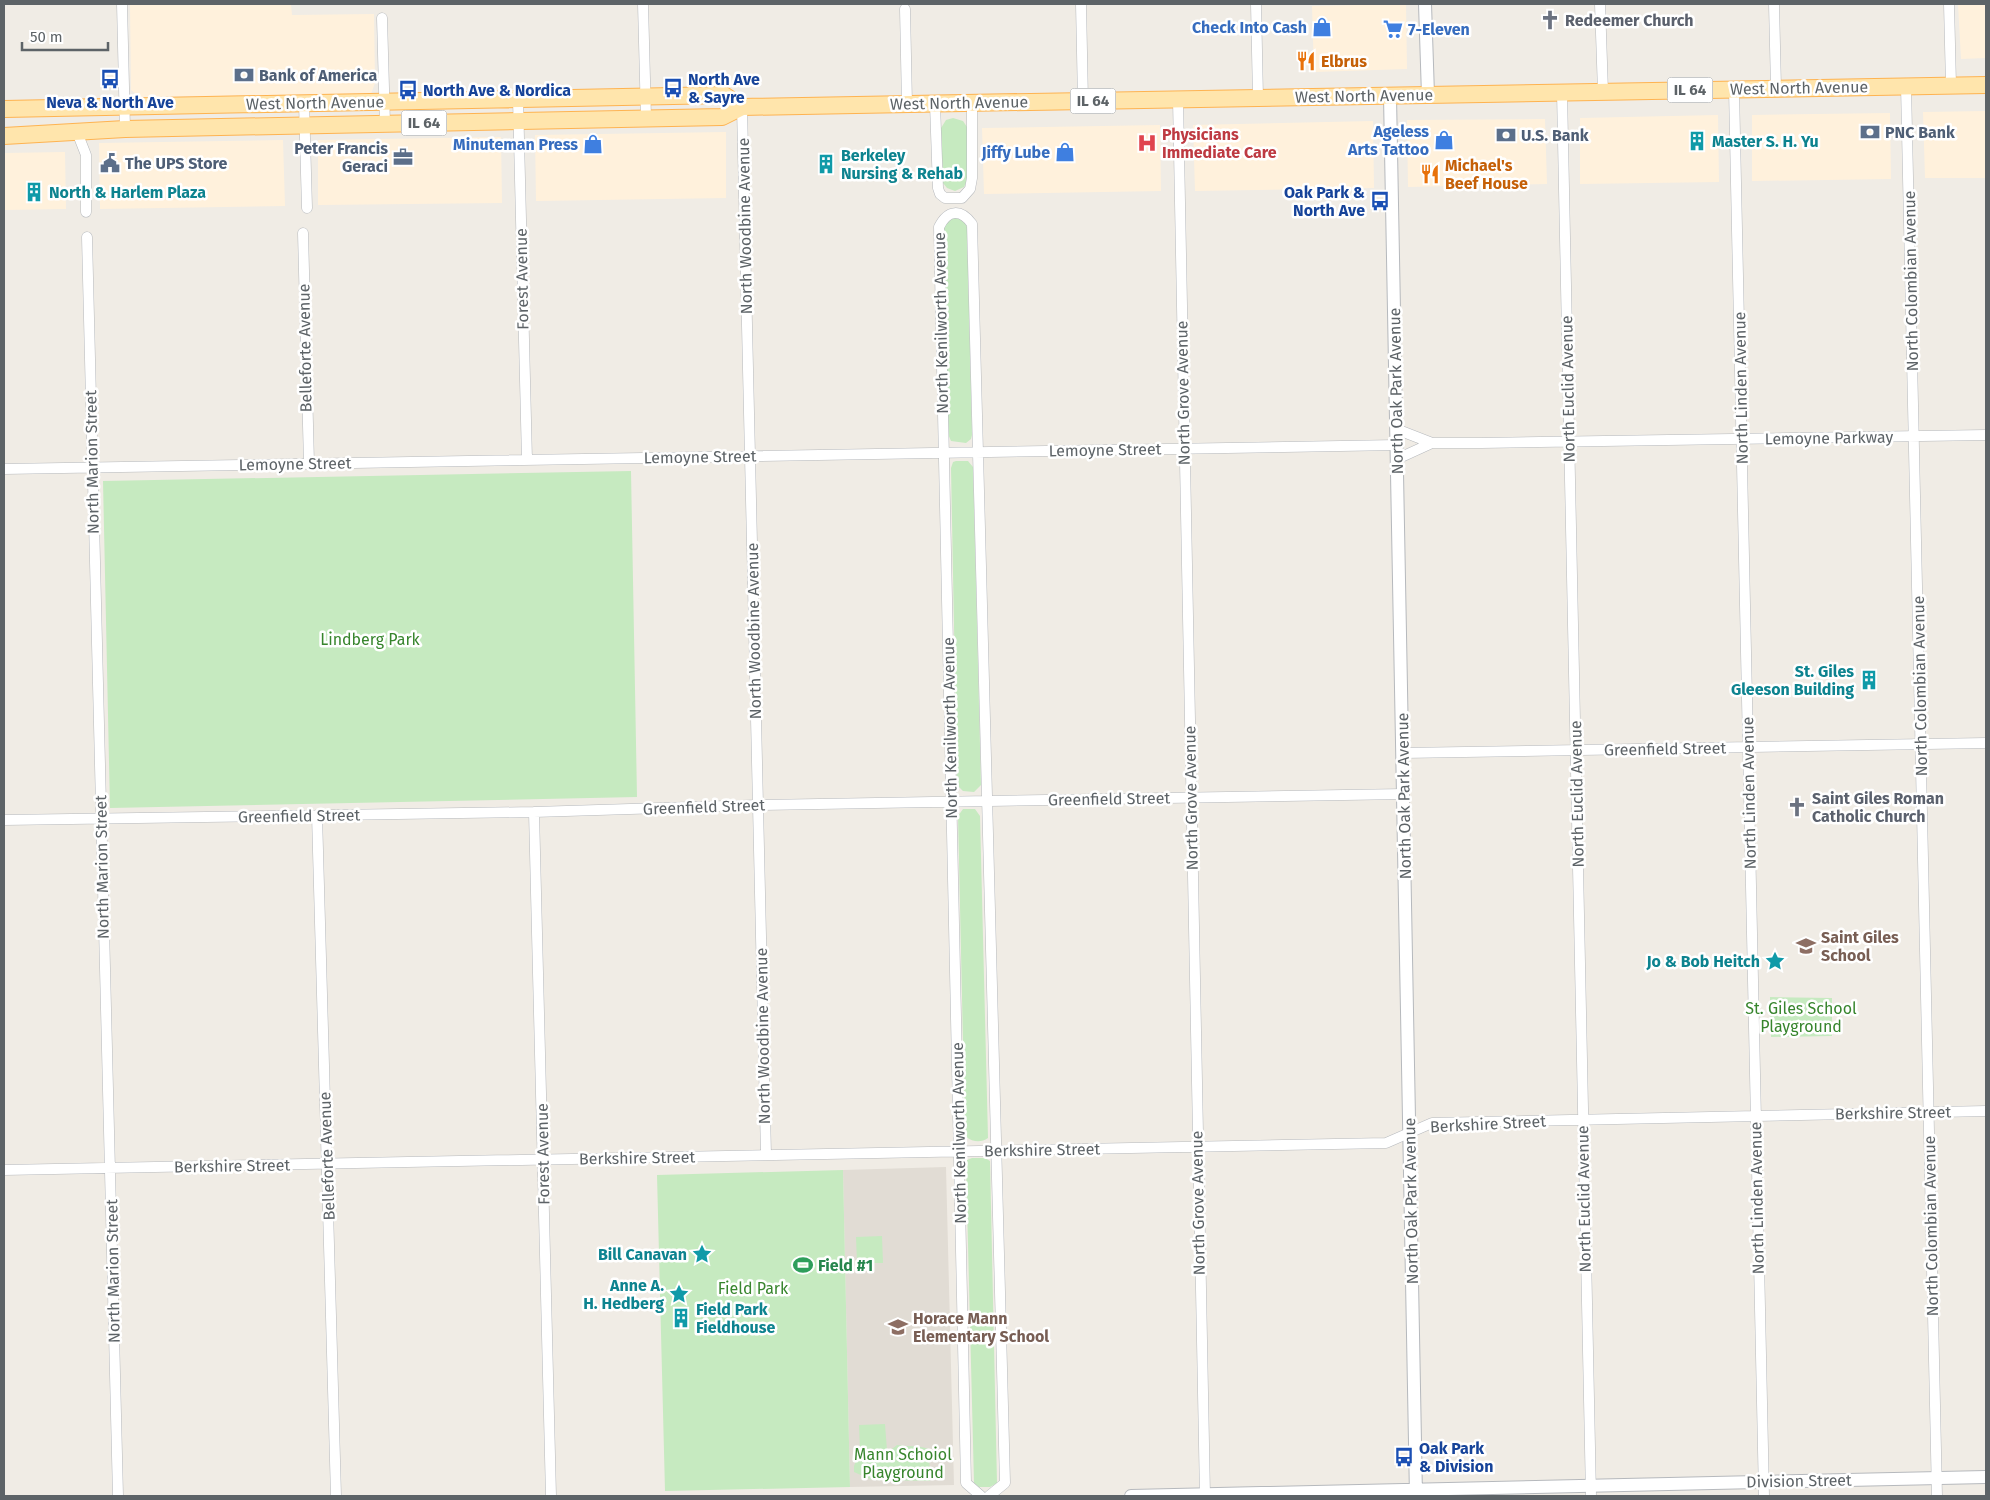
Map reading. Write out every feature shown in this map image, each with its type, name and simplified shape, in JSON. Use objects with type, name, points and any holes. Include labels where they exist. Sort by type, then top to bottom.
[{"type":"main road","name":"West North Avenue","points":[[4,136],[125,130],[722,117],[742,107],[1986,85]]},
{"type":"main road","name":"West North Avenue","points":[[4,109],[724,95],[742,107]]},
{"type":"street","points":[[122,4],[125,130]]},
{"type":"street","points":[[643,4],[646,118]]},
{"type":"street","points":[[1081,4],[1083,101]]},
{"type":"street","points":[[1256,4],[1258,98]]},
{"type":"street","points":[[1425,4],[1428,95]]},
{"type":"street","points":[[1600,4],[1603,92]]},
{"type":"street","points":[[1774,4],[1776,88]]},
{"type":"street","points":[[1949,4],[1951,86]]},
{"type":"street","points":[[905,9],[907,104]]},
{"type":"street","points":[[382,18],[385,124]]},
{"type":"street","name":"North Colombian Avenue","points":[[1906,86],[1922,744],[1937,1496]]},
{"type":"street","name":"North Linden Avenue","points":[[1734,89],[1764,1496]]},
{"type":"street","name":"North Euclid Avenue","points":[[1562,92],[1591,1491]]},
{"type":"street","name":"North Oak Park Avenue","points":[[1390,96],[1416,1493]]},
{"type":"street","name":"Forest Avenue","points":[[518,99],[527,460]]},
{"type":"street","name":"North Grove Avenue","points":[[1178,99],[1205,1495]]},
{"type":"street","points":[[304,103],[307,208]]},
{"type":"street","points":[[935,104],[938,188],[940,194],[945,198],[962,198],[970,189],[972,178],[972,103]]},
{"type":"street","name":"North Woodbine Avenue","points":[[742,107],[766,1155]]},
{"type":"street","points":[[77,132],[86,155]]},
{"type":"street","points":[[86,212],[86,155],[94,132]]},
{"type":"street","name":"North Kenilworth Avenue","points":[[981,1496],[966,1483],[952,803],[942,453],[939,227],[943,219],[949,214],[958,213],[967,217],[972,224],[997,1150],[1005,1483],[989,1496]]},
{"type":"street","name":"Belleforte Avenue","points":[[302,233],[308,463]]},
{"type":"street","name":"North Marion Street","points":[[87,237],[118,1496]]},
{"type":"street","name":"Lemoyne Parkway","points":[[1396,429],[1432,443],[1986,435]]},
{"type":"street","name":"Lemoyne Parkway","points":[[1397,459],[1432,443]]},
{"type":"street","name":"Lemoyne Street","points":[[4,468],[1396,445]]},
{"type":"street","name":"Greenfield Street","points":[[1403,753],[1986,743]]},
{"type":"street","name":"Greenfield Street","points":[[4,820],[534,812],[1404,794]]},
{"type":"street","name":"Forest Avenue","points":[[534,812],[551,1496]]},
{"type":"street","name":"Belleforte Avenue","points":[[318,815],[336,1496]]},
{"type":"street","name":"Berkshire Street","points":[[4,1170],[1386,1143],[1432,1123],[1986,1111]]},
{"type":"street","name":"Division Street","points":[[1131,1496],[1591,1491],[1764,1482],[1986,1477]]},
{"type":"shaded area","points":[[130,4],[291,4],[292,15],[374,14],[375,83],[371,94],[140,97],[131,90]]},
{"type":"shaded area","points":[[1406,4],[1407,69],[1314,72],[1312,6]]},
{"type":"shaded area","points":[[1958,4],[1986,4],[1986,58],[1961,59]]},
{"type":"shaded area","points":[[1986,111],[1986,178],[1925,178],[1923,112]]},
{"type":"shaded area","points":[[1890,113],[1891,179],[1752,181],[1752,115]]},
{"type":"shaded area","points":[[1718,115],[1719,182],[1580,184],[1580,118]]},
{"type":"shaded area","points":[[1545,119],[1547,184],[1408,187],[1407,120]]},
{"type":"shaded area","points":[[1373,121],[1374,188],[1195,191],[1193,125]]},
{"type":"shaded area","points":[[1160,125],[1161,191],[984,194],[982,128]]},
{"type":"shaded area","points":[[726,132],[726,198],[536,201],[535,135]]},
{"type":"shaded area","points":[[501,137],[502,203],[318,205],[318,140]]},
{"type":"shaded area","points":[[283,140],[285,206],[100,209],[99,143]]},
{"type":"shaded area","name":"North & Harlem Plaza","points":[[65,152],[66,209],[4,210],[4,153]]},
{"type":"shaded area","name":"Horace Mann Elementary School","points":[[946,1167],[954,1485],[850,1487],[843,1170]]},
{"type":"green space","points":[[953,118],[963,121],[967,127],[967,181],[964,187],[955,191],[947,188],[943,183],[941,128],[946,120]]},
{"type":"green space","points":[[954,218],[962,220],[967,227],[972,435],[971,439],[966,443],[951,441],[948,434],[944,227],[948,220]]},
{"type":"green space","points":[[968,461],[973,467],[981,785],[974,792],[963,791],[957,785],[951,468],[953,462]]},
{"type":"green space","name":"Lindberg Park","points":[[631,471],[637,797],[110,808],[103,481]]},
{"type":"green space","points":[[963,809],[975,809],[980,816],[988,1138],[980,1141],[969,1139],[965,1134],[958,816]]},
{"type":"green space","name":"St. Giles School Playground","points":[[1770,997],[1832,998],[1832,1036],[1771,1037]]},
{"type":"green space","points":[[985,1158],[990,1161],[997,1483],[990,1487],[979,1487],[974,1483],[966,1165],[967,1160]]},
{"type":"green space","name":"Field Park","points":[[843,1170],[850,1487],[665,1491],[657,1175]]},
{"type":"green space","points":[[882,1236],[883,1263],[857,1263],[856,1237]]},
{"type":"green space","points":[[885,1424],[887,1450],[860,1451],[859,1425]]},
{"type":"green space","name":"Mann Schoiol Playground","points":[[897,1445],[929,1449],[930,1481],[872,1480],[854,1472],[854,1466],[859,1454],[880,1454]]},
{"type":"place","name":"Redeemer Church","points":[[1550,20]]},
{"type":"place","name":"Check Into Cash","points":[[1322,27]]},
{"type":"place","name":"7-Eleven","points":[[1393,29]]},
{"type":"place","name":"Elbrus","points":[[1306,61]]},
{"type":"place","name":"Bank of America","points":[[244,75]]},
{"type":"place","name":"Neva & North Ave","points":[[110,79]]},
{"type":"place","name":"North Ave & Sayre","points":[[673,88]]},
{"type":"place","name":"North Ave & Nordica","points":[[408,90]]},
{"type":"place","name":"PNC Bank","points":[[1870,132]]},
{"type":"place","name":"U.S. Bank","points":[[1506,135]]},
{"type":"place","name":"Ageless Arts Tattoo","points":[[1444,140]]},
{"type":"place","name":"Master S. H. Yu","points":[[1697,141]]},
{"type":"place","name":"Physicians Immediate Care","points":[[1147,143]]},
{"type":"place","name":"Minuteman Press","points":[[593,144]]},
{"type":"place","name":"Jiffy Lube","points":[[1065,152]]},
{"type":"place","name":"Peter Francis Geraci","points":[[403,157]]},
{"type":"place","name":"The UPS Store","points":[[110,163]]},
{"type":"place","name":"Berkeley Nursing & Rehab","points":[[826,164]]},
{"type":"place","name":"Michael's Beef House","points":[[1430,174]]},
{"type":"place","name":"North & Harlem Plaza","points":[[34,192]]},
{"type":"place","name":"Oak Park & North Ave","points":[[1380,201]]},
{"type":"place","name":"St. Giles Gleeson Building","points":[[1869,680]]},
{"type":"place","name":"Saint Giles Roman Catholic Church","points":[[1797,807]]},
{"type":"place","name":"Saint Giles School","points":[[1806,946]]},
{"type":"place","name":"Jo & Bob Heitch","points":[[1775,961]]},
{"type":"place","name":"Bill Canavan","points":[[702,1254]]},
{"type":"place","name":"Field #1","points":[[803,1265]]},
{"type":"place","name":"Anne A. H. Hedberg","points":[[679,1294]]},
{"type":"place","name":"Field Park Fieldhouse","points":[[681,1318]]},
{"type":"place","name":"Horace Mann Elementary School","points":[[898,1327]]},
{"type":"place","name":"Oak Park & Division","points":[[1404,1457]]}]
